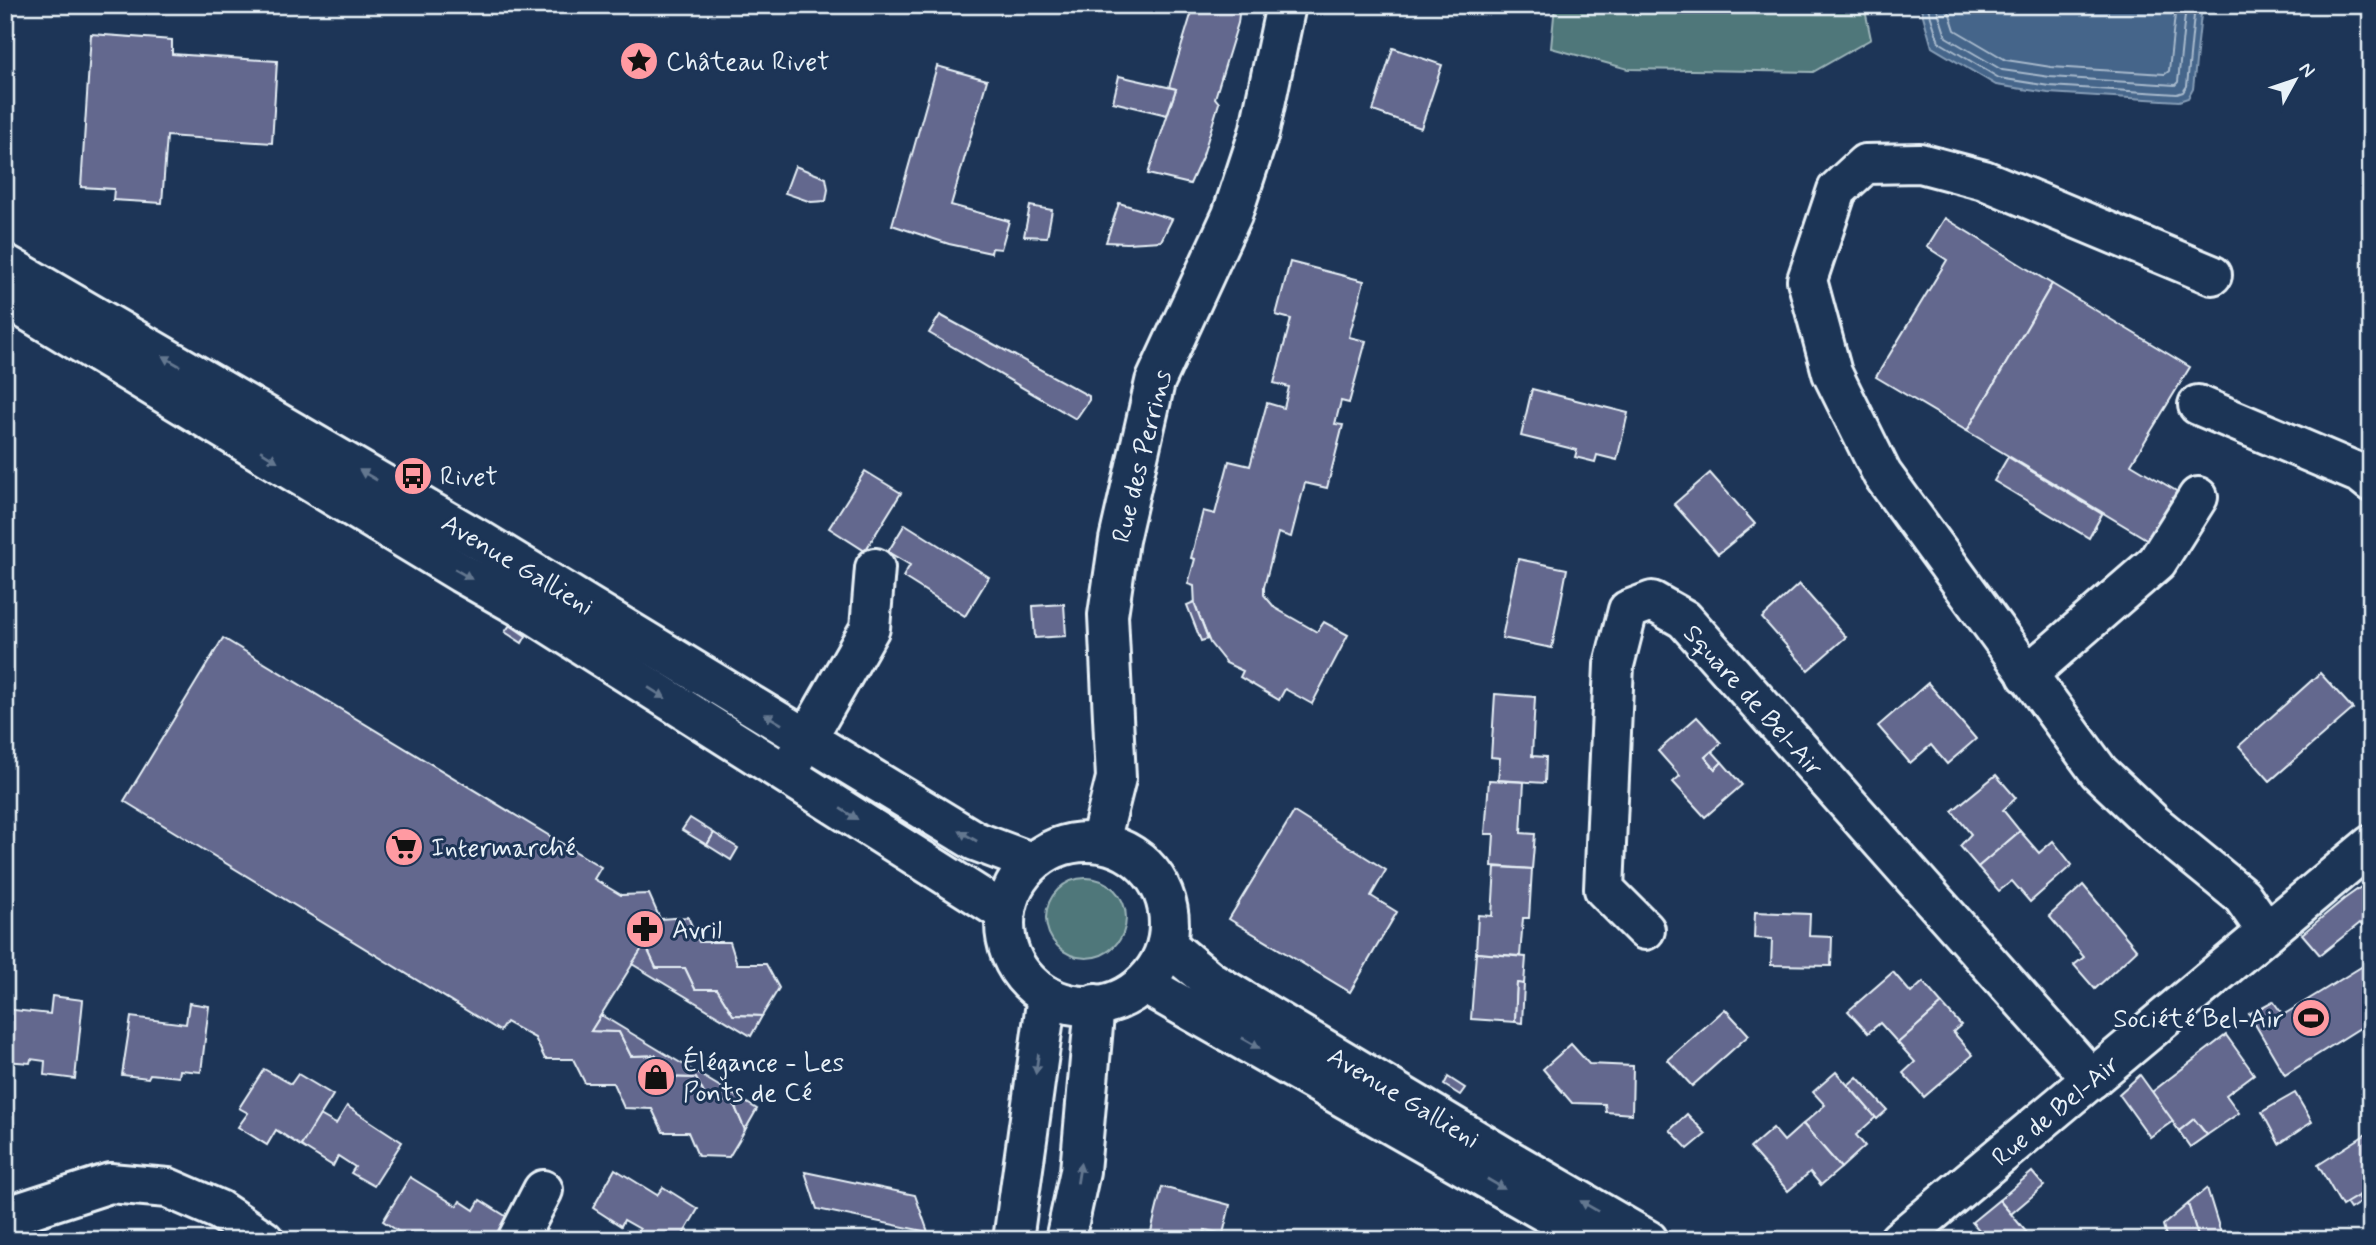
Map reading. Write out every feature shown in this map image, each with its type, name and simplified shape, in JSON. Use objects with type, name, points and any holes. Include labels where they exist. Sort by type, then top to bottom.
[{"type":"main road","name":"Rue des Perrins","points":[[1100,842],[1116,779],[1108,615],[1119,540],[1155,382],[1231,215],[1259,132],[1286,5]]},
{"type":"main road","points":[[2212,275],[1984,180],[1920,163],[1865,163],[1837,190],[1807,280],[1832,373],[1882,474],[2099,772],[2154,824],[2242,896],[2267,932]]},
{"type":"main road","name":"Avenue Gallieni","points":[[5,264],[481,541],[975,841],[1031,862]]},
{"type":"main road","name":"Avenue Gallieni","points":[[5,297],[535,615],[1004,912]]},
{"type":"main road","points":[[2198,405],[2361,474],[2371,482]]},
{"type":"main road","points":[[2027,675],[2157,562],[2198,497]]},
{"type":"main road","points":[[786,774],[870,628],[875,568]]},
{"type":"main road","name":"Square de Bel-Air","points":[[1645,930],[1604,889],[1614,665],[1628,610],[1652,601],[1684,619],[2092,1079]]},
{"type":"main road","points":[[1075,842],[1100,842],[1126,851],[1147,868],[1155,879],[1162,891],[1169,917],[1167,945],[1144,984],[1135,992],[1108,1004],[1070,1004],[1047,996],[1026,980],[1010,958],[1004,932],[1004,912],[1031,862],[1052,849],[1075,842]]},
{"type":"main road","name":"Rue de Bel-Air","points":[[1899,1240],[2371,845]]},
{"type":"main road","name":"Avenue Gallieni","points":[[1167,945],[1209,980],[1648,1240]]},
{"type":"main road","name":"Avenue Gallieni","points":[[1144,984],[1594,1240]]},
{"type":"main road","points":[[1013,1240],[1047,996]]},
{"type":"main road","points":[[1065,1240],[1080,1171],[1095,1004]]},
{"type":"main road","points":[[5,1217],[110,1183],[168,1188],[219,1210],[264,1240]]},
{"type":"main road","points":[[517,1240],[543,1190]]},
{"type":"green space","points":[[1555,5],[1864,5],[1871,39],[1813,72],[1628,69],[1551,48]]},
{"type":"green space","points":[[1086,878],[1101,881],[1114,890],[1123,903],[1126,918],[1123,933],[1114,946],[1101,955],[1086,958],[1071,955],[1058,946],[1049,933],[1046,918],[1049,903],[1058,890],[1071,881]]},
{"type":"water","points":[[1920,5],[2202,5],[2193,89],[2188,98],[2179,101],[2048,93],[1996,85],[1932,47]]},
{"type":"building","points":[[1194,5],[1240,5],[1238,23],[1215,98],[1219,103],[1203,155],[1190,184],[1148,174],[1176,89],[1169,87]]},
{"type":"building","points":[[91,34],[172,40],[172,54],[277,61],[272,143],[167,136],[162,203],[113,200],[114,189],[81,187]]},
{"type":"building","points":[[1393,48],[1442,65],[1421,128],[1373,111]]},
{"type":"building","points":[[937,66],[987,80],[951,205],[1009,221],[1001,249],[992,248],[991,253],[949,244],[892,225]]},
{"type":"building","points":[[1119,76],[1176,89],[1167,115],[1113,102]]},
{"type":"building","points":[[795,166],[826,178],[826,201],[811,202],[785,193]]},
{"type":"building","points":[[1119,203],[1172,219],[1161,241],[1106,242]]},
{"type":"building","points":[[1030,206],[1052,210],[1047,237],[1024,236]]},
{"type":"building","points":[[1945,218],[2052,284],[1967,431],[1876,377],[1947,260],[1927,247]]},
{"type":"building","points":[[1290,262],[1364,281],[1349,337],[1366,341],[1349,403],[1341,401],[1335,424],[1343,425],[1327,488],[1305,483],[1291,537],[1278,533],[1264,587],[1264,595],[1275,608],[1317,632],[1324,622],[1348,635],[1312,704],[1285,689],[1279,700],[1240,677],[1243,671],[1226,663],[1210,643],[1195,606],[1194,586],[1188,584],[1195,559],[1191,558],[1203,511],[1215,514],[1229,461],[1250,466],[1267,403],[1284,408],[1289,387],[1274,383],[1291,319],[1276,315]]},
{"type":"building","points":[[2052,284],[2190,367],[2131,464],[2178,492],[2148,540],[1967,431]]},
{"type":"building","points":[[940,315],[1089,396],[1089,400],[1076,419],[929,333]]},
{"type":"building","points":[[1532,389],[1628,413],[1617,460],[1597,455],[1595,462],[1575,457],[1577,450],[1521,436]]},
{"type":"building","points":[[2008,457],[2102,514],[2089,538],[1994,481]]},
{"type":"building","points":[[407,466],[423,477],[419,483],[402,473]]},
{"type":"building","points":[[865,471],[901,493],[865,551],[829,528]]},
{"type":"building","points":[[1710,473],[1755,524],[1718,554],[1674,504]]},
{"type":"building","points":[[905,524],[989,577],[965,616],[903,577],[910,565],[888,552]]},
{"type":"building","points":[[1518,559],[1567,569],[1552,648],[1502,638]]},
{"type":"building","points":[[1799,584],[1846,637],[1808,670],[1762,618]]},
{"type":"building","points":[[1194,602],[1208,639],[1201,641],[1187,605]]},
{"type":"building","points":[[1064,604],[1066,636],[1035,638],[1033,606]]},
{"type":"building","points":[[510,625],[526,636],[522,643],[505,632]]},
{"type":"building","points":[[223,638],[601,867],[594,879],[621,895],[649,894],[660,919],[688,917],[699,942],[730,942],[737,964],[766,964],[779,988],[762,1016],[733,1015],[717,989],[695,989],[685,968],[656,968],[645,944],[591,1031],[619,1032],[631,1056],[656,1055],[668,1077],[696,1078],[708,1101],[733,1102],[745,1130],[729,1157],[698,1156],[688,1132],[663,1132],[652,1109],[624,1108],[613,1083],[585,1083],[573,1059],[545,1059],[535,1038],[506,1022],[500,1031],[124,801]]},
{"type":"building","points":[[2320,673],[2353,709],[2270,781],[2239,746]]},
{"type":"building","points":[[1928,683],[1976,739],[1947,764],[1931,745],[1910,763],[1878,726]]},
{"type":"building","points":[[1495,694],[1535,697],[1532,756],[1546,757],[1545,783],[1498,780],[1500,758],[1491,757]]},
{"type":"building","points":[[1697,717],[1721,743],[1705,757],[1715,769],[1722,762],[1742,785],[1705,817],[1673,782],[1680,776],[1658,751]]},
{"type":"building","points":[[1712,751],[1722,762],[1715,769],[1705,757]]},
{"type":"building","points":[[1996,775],[2016,798],[2003,810],[2020,831],[1978,867],[1960,846],[1971,834],[1952,811]]},
{"type":"building","points":[[1489,780],[1524,782],[1521,833],[1535,834],[1532,869],[1492,866],[1494,834],[1485,834]]},
{"type":"building","points":[[1294,812],[1386,870],[1371,896],[1397,912],[1350,992],[1229,919]]},
{"type":"building","points":[[690,818],[714,833],[707,845],[682,830]]},
{"type":"building","points":[[2020,831],[2039,853],[2053,841],[2072,865],[2030,902],[2012,881],[1999,891],[1978,867]]},
{"type":"building","points":[[714,833],[738,848],[731,860],[707,845]]},
{"type":"building","points":[[1495,867],[1532,869],[1529,918],[1523,918],[1520,956],[1476,953],[1478,915],[1492,916]]},
{"type":"building","name":"Société Bel-Air","points":[[2371,880],[2371,935],[2360,923],[2320,955],[2302,934]]},
{"type":"building","points":[[2083,885],[2137,950],[2095,989],[2074,965],[2084,957],[2049,916]]},
{"type":"building","points":[[1755,912],[1810,914],[1809,936],[1832,937],[1831,966],[1771,965],[1772,939],[1754,938]]},
{"type":"building","points":[[645,944],[656,968],[685,968],[695,989],[717,989],[733,1015],[762,1016],[751,1036],[632,964]]},
{"type":"building","points":[[1476,953],[1526,957],[1524,984],[1517,983],[1515,1022],[1471,1019]]},
{"type":"building","name":"Société Bel-Air","points":[[2371,961],[2371,1021],[2285,1075],[2249,1014],[2273,1001],[2283,1015]]},
{"type":"building","points":[[1893,972],[1911,993],[1923,982],[1942,1004],[1898,1043],[1880,1023],[1868,1033],[1848,1011]]},
{"type":"building","points":[[1517,983],[1524,984],[1522,1023],[1515,1022]]},
{"type":"building","points":[[52,996],[83,1000],[75,1079],[44,1075],[45,1061],[5,1061],[5,1009],[50,1014]]},
{"type":"building","points":[[189,1003],[209,1006],[201,1072],[180,1070],[179,1077],[122,1075],[131,1017],[186,1024]]},
{"type":"building","points":[[1942,1004],[1961,1025],[1953,1032],[1973,1055],[1924,1097],[1903,1073],[1915,1062],[1898,1043]]},
{"type":"building","points":[[1725,1009],[1749,1035],[1692,1086],[1668,1060]]},
{"type":"building","points":[[601,1015],[757,1109],[745,1130],[733,1102],[708,1101],[696,1078],[668,1077],[656,1055],[631,1056],[619,1032],[591,1031]]},
{"type":"building","points":[[2226,1035],[2254,1074],[2226,1095],[2239,1113],[2207,1135],[2194,1119],[2179,1131],[2152,1092]]},
{"type":"building","points":[[1571,1044],[1589,1064],[1633,1066],[1632,1114],[1606,1112],[1605,1104],[1572,1103],[1543,1069]]},
{"type":"building","points":[[264,1069],[291,1084],[298,1074],[333,1095],[301,1146],[276,1130],[267,1145],[238,1127],[248,1113],[239,1108]]},
{"type":"building","points":[[1836,1072],[1876,1117],[1856,1135],[1865,1146],[1841,1168],[1803,1124],[1825,1105],[1813,1092]]},
{"type":"building","points":[[2140,1075],[2173,1121],[2150,1137],[2119,1094]]},
{"type":"building","points":[[1448,1077],[1465,1088],[1460,1095],[1444,1085]]},
{"type":"building","points":[[1857,1077],[1887,1110],[1877,1119],[1848,1085]]},
{"type":"building","points":[[2295,1093],[2312,1122],[2279,1144],[2262,1112]]},
{"type":"building","points":[[347,1106],[402,1142],[374,1186],[351,1173],[355,1167],[338,1156],[333,1166],[301,1146],[320,1115],[336,1124]]},
{"type":"building","points":[[1687,1114],[1706,1134],[1688,1149],[1670,1130]]},
{"type":"building","points":[[2194,1119],[2207,1135],[2190,1147],[2179,1131]]},
{"type":"building","points":[[1803,1124],[1841,1168],[1821,1185],[1810,1172],[1788,1191],[1750,1148],[1773,1128],[1784,1141]]},
{"type":"building","points":[[2371,1131],[2371,1188],[2342,1206],[2318,1165]]},
{"type":"building","points":[[615,1169],[657,1195],[663,1187],[698,1209],[680,1240],[645,1240],[636,1234],[640,1229],[624,1220],[621,1226],[593,1208]]},
{"type":"building","points":[[805,1172],[915,1195],[928,1232],[817,1209]]},
{"type":"building","points":[[2032,1172],[2044,1186],[2011,1214],[1999,1200]]},
{"type":"building","points":[[410,1177],[457,1206],[460,1201],[474,1210],[480,1200],[515,1222],[503,1240],[411,1240],[383,1221]]},
{"type":"building","points":[[1162,1187],[1230,1205],[1223,1234],[1205,1230],[1203,1240],[1149,1240]]},
{"type":"building","points":[[2207,1188],[2223,1240],[2199,1240],[2188,1204]]},
{"type":"building","points":[[2358,1196],[2361,1202],[2350,1209],[2346,1203]]},
{"type":"building","points":[[1999,1200],[2033,1240],[1988,1240],[1972,1222]]},
{"type":"building","points":[[2188,1204],[2199,1240],[2167,1240],[2163,1225]]},
{"type":"place","name":"Château Rivet","points":[[639,61]]},
{"type":"place","name":"Rivet","points":[[413,476]]},
{"type":"place","name":"Intermarché","points":[[404,847]]},
{"type":"place","name":"Avril","points":[[645,929]]},
{"type":"place","name":"Société Bel-Air","points":[[2311,1018]]},
{"type":"place","name":"Élégance - Les Ponts de Cé","points":[[656,1077]]}]
